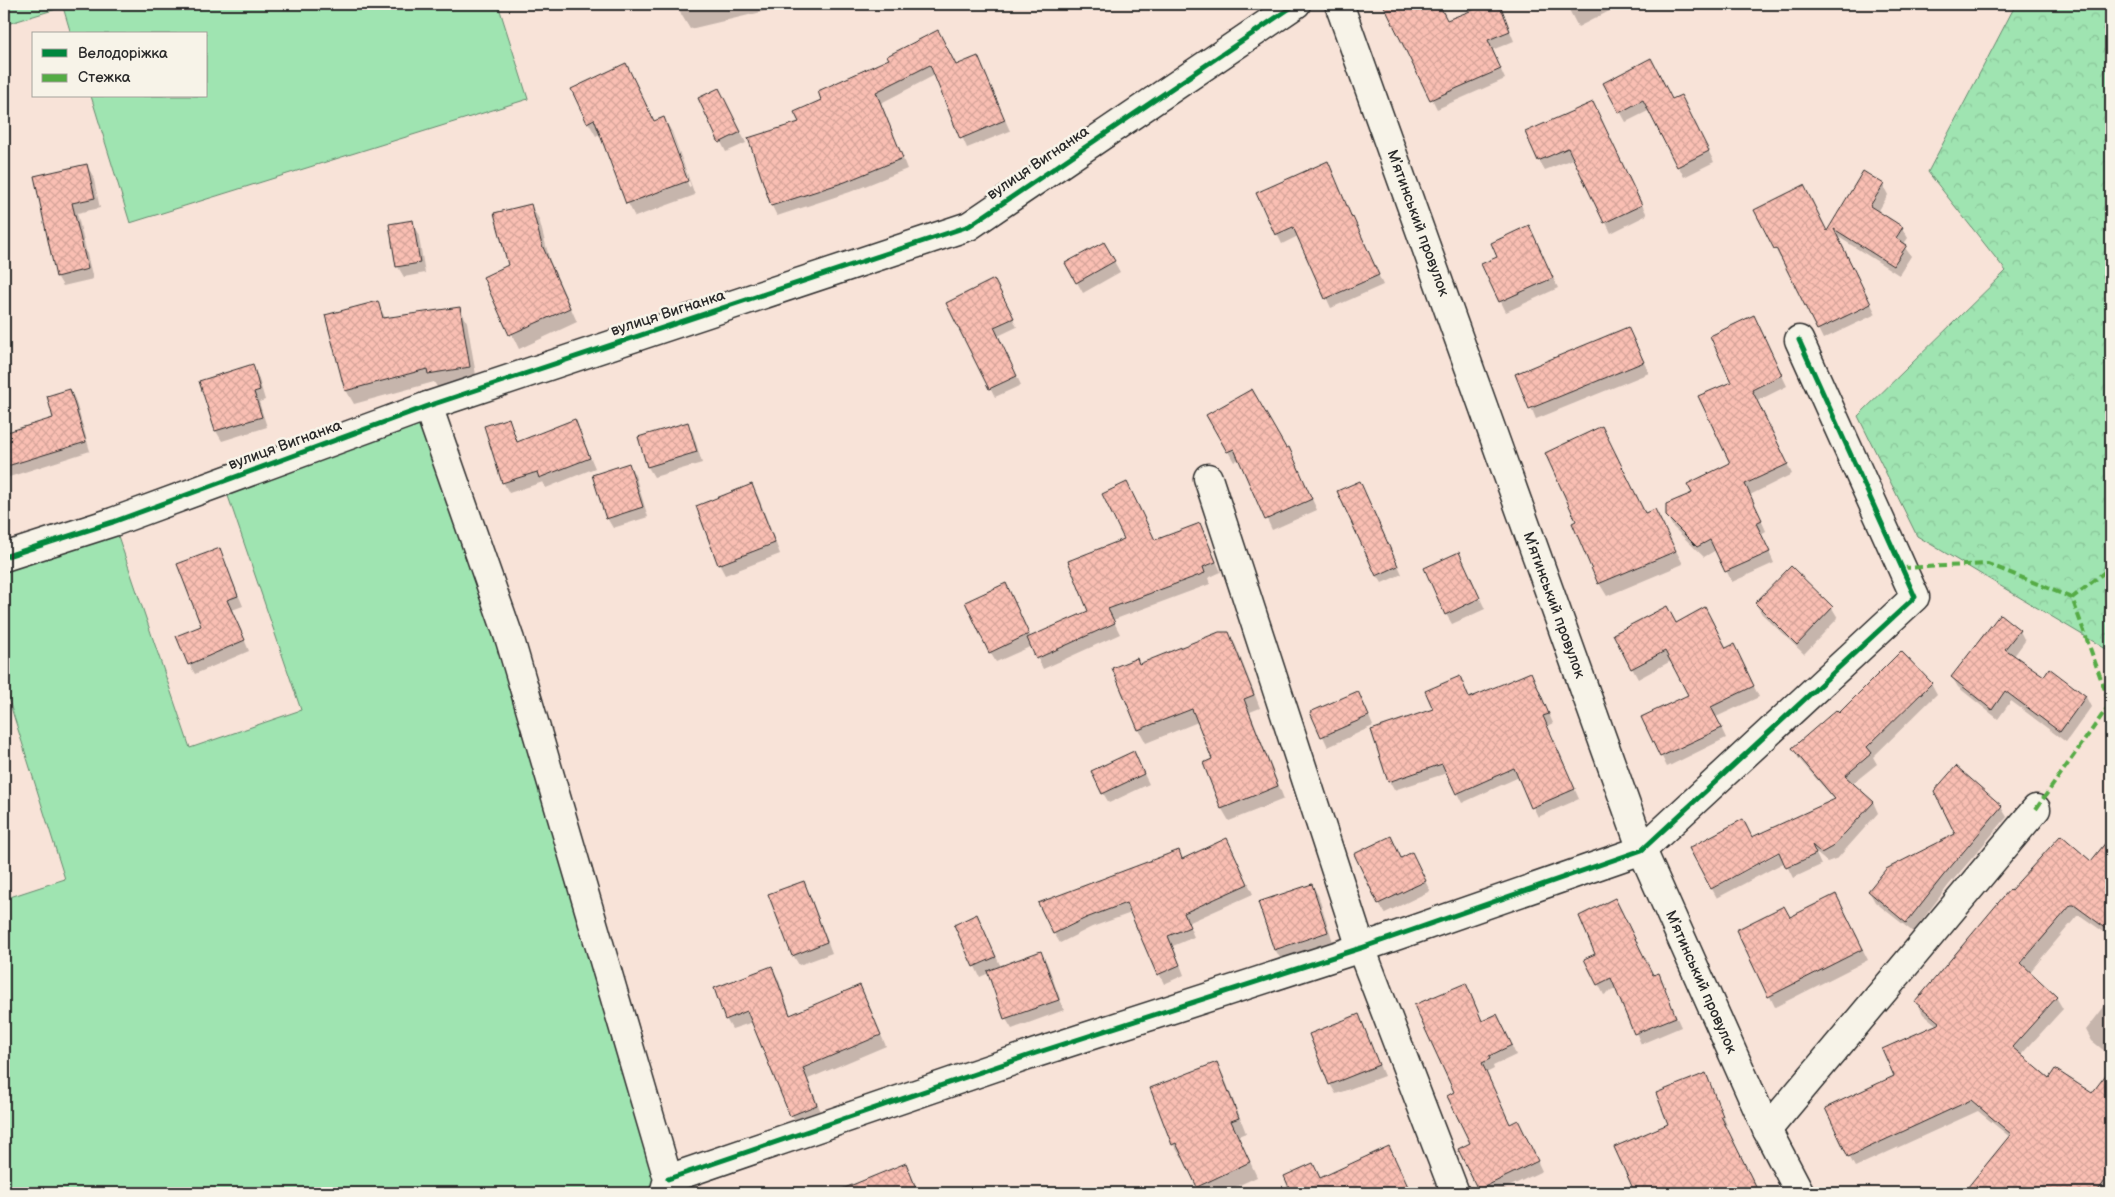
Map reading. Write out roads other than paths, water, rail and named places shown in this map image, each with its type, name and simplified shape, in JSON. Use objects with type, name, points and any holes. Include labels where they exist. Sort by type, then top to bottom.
[{"type":"street","name":"вулиця Вигнанка","points":[[4,557],[113,522],[428,406],[968,226],[1296,4]]},
{"type":"street","name":"Мʼятинський провулок","points":[[1339,4],[1642,850],[1767,1130],[1800,1193]]},
{"type":"street","points":[[428,406],[510,640],[666,1186],[1036,1053],[1361,948],[1642,850],[1915,597],[1799,340]]},
{"type":"street","points":[[1208,478],[1361,948],[1455,1193]]},
{"type":"street","points":[[1767,1130],[2036,809]]}]
